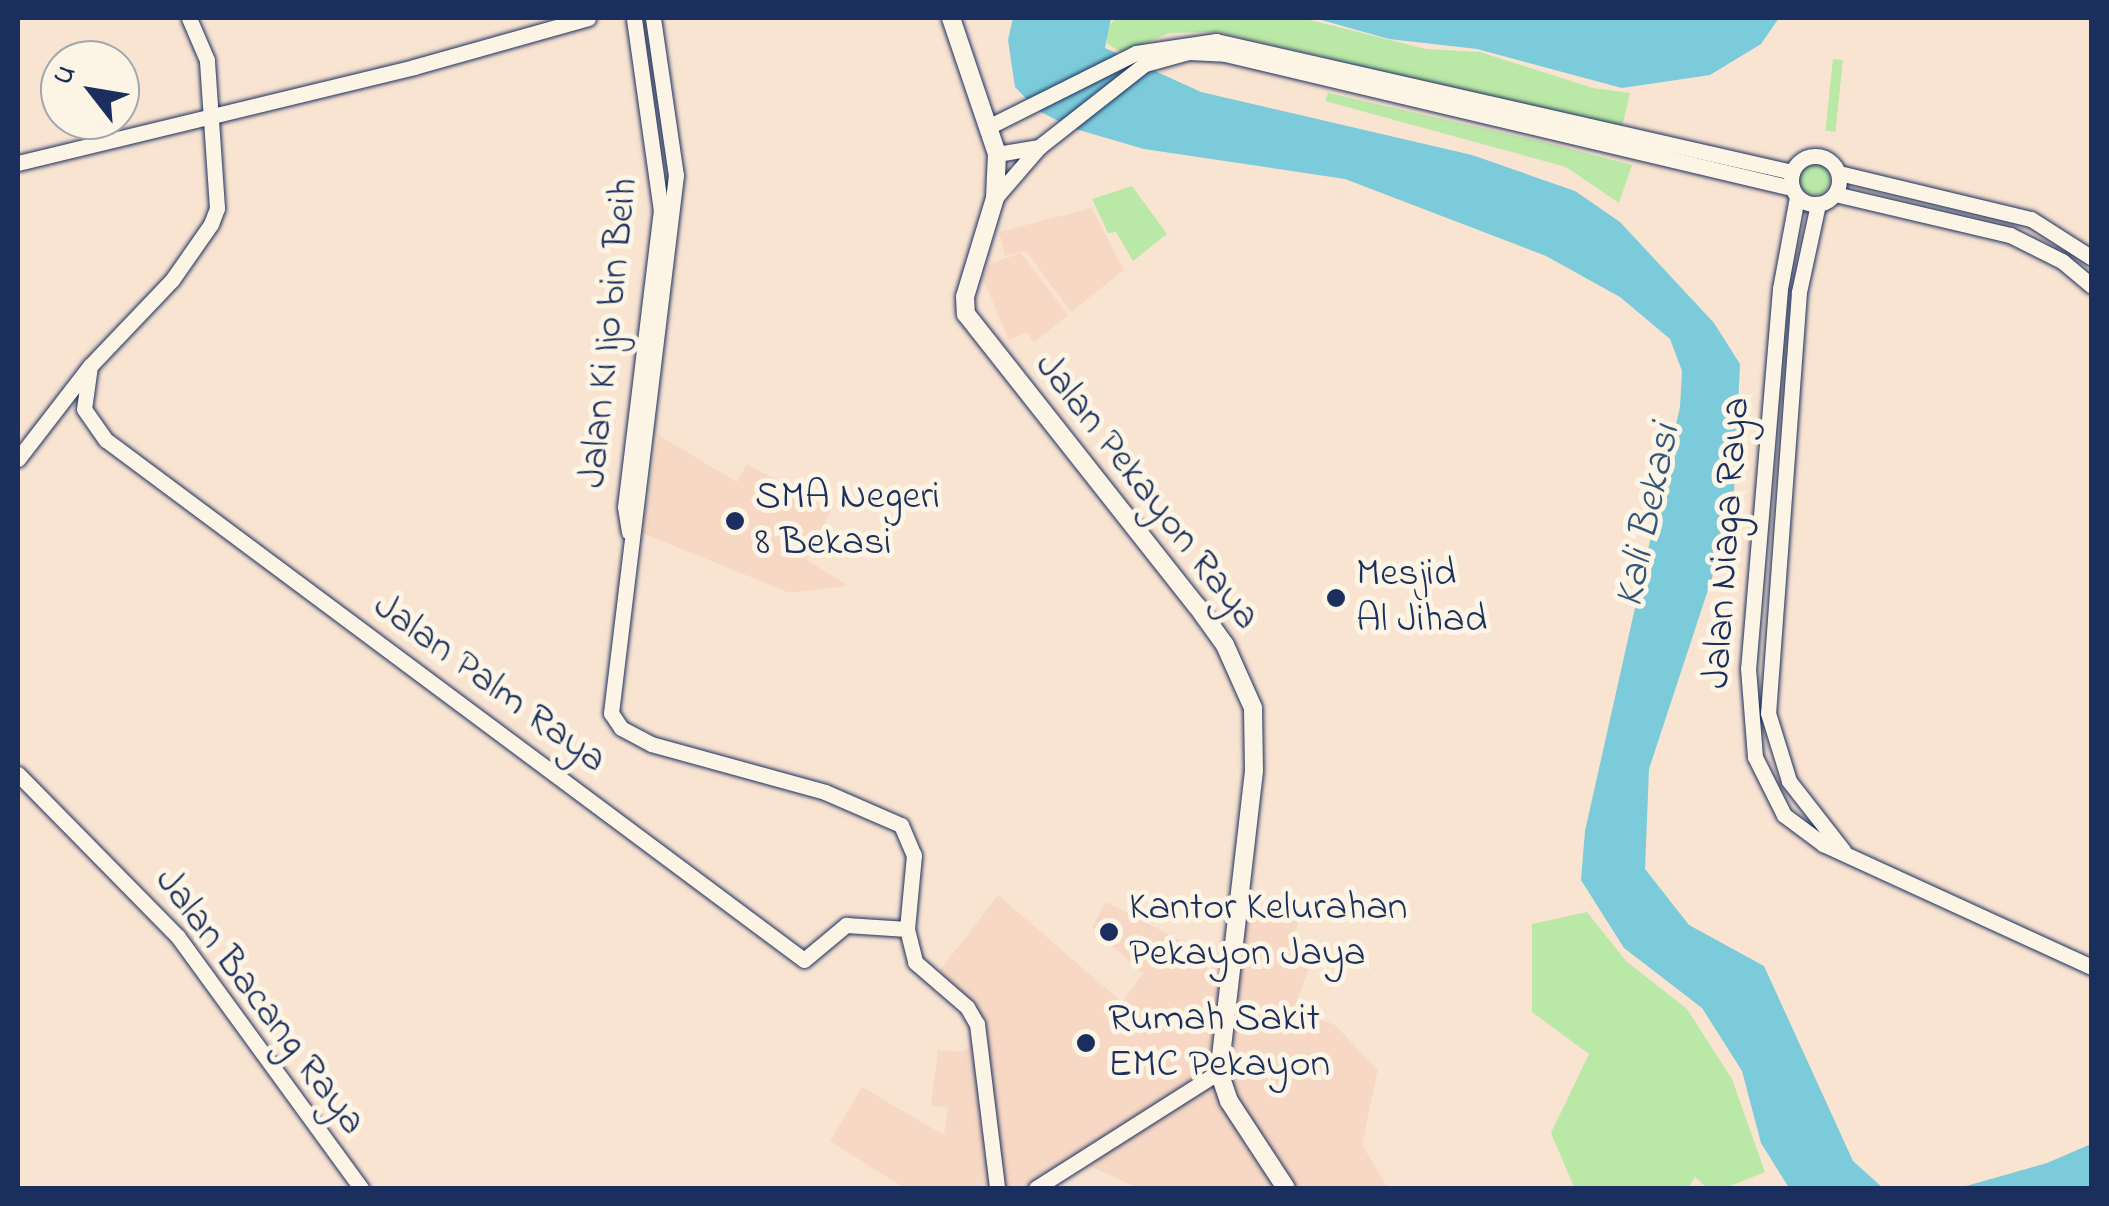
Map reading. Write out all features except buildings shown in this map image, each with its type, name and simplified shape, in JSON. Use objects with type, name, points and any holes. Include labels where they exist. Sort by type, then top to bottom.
[{"type":"main road","name":"Jalan Pekayon Raya","points":[[951,18],[997,154],[995,198],[965,297],[966,314],[1206,619],[1253,708],[1254,771],[1219,1072]]},
{"type":"main road","points":[[1219,1072],[1229,1101],[1286,1188]]},
{"type":"street","points":[[18,459],[90,366],[172,280],[211,224],[216,208],[207,60],[189,18]]},
{"type":"street","points":[[18,163],[588,18]]},
{"type":"street","name":"Jalan Ki Ijo bin Beih","points":[[630,536],[625,507],[661,211],[634,18]]},
{"type":"street","name":"Jalan Ki Ijo bin Beih","points":[[653,18],[676,175],[614,674],[616,722],[680,754],[825,792],[894,819],[910,838],[914,855],[907,929],[924,976],[967,1006],[977,1024],[997,1188]]},
{"type":"street","points":[[988,126],[1136,52],[1190,40],[1234,42],[1794,186],[1818,204],[1835,194],[2010,235],[2062,261],[2092,286]]},
{"type":"street","points":[[995,198],[1042,146],[1162,57],[1224,54],[1794,186]]},
{"type":"street","points":[[997,154],[1042,146]]},
{"type":"street","points":[[1794,186],[1801,160],[1819,155],[1839,173],[2014,214],[2060,234],[2092,258]]},
{"type":"street","points":[[1835,194],[1839,173]]},
{"type":"street","name":"Jalan Niaga Raya","points":[[1794,186],[1776,328],[1748,668],[1749,734],[1784,815],[1846,853],[2092,967]]},
{"type":"street","name":"Jalan Niaga Raya","points":[[1818,204],[1800,292],[1768,714],[1790,782],[1846,853]]},
{"type":"street","name":"Jalan Palm Raya","points":[[90,366],[84,410],[106,440],[804,960],[846,925],[907,929]]},
{"type":"street","name":"Jalan Bacang Raya","points":[[18,774],[178,937],[361,1188]]},
{"type":"street","points":[[1036,1188],[1219,1072]]},
{"type":"shaded area","points":[[1092,208],[1124,270],[1071,312],[1026,251],[1005,256],[999,232]]},
{"type":"shaded area","points":[[1021,253],[1068,315],[1034,343],[1027,332],[1009,340],[983,279],[988,264]]},
{"type":"shaded area","name":"SMA Negeri 8 Bekasi","points":[[658,435],[737,482],[747,464],[831,510],[807,560],[848,586],[790,593],[642,533]]},
{"type":"shaded area","points":[[998,895],[1122,1002],[1143,974],[1092,927],[1106,902],[1221,961],[1238,901],[1299,920],[1291,943],[1313,957],[1294,1009],[1335,1025],[1378,1070],[1362,1145],[1388,1188],[1138,1188],[1085,1164],[1048,1188],[904,1188],[830,1141],[862,1087],[944,1135],[948,1108],[931,1105],[938,1050],[962,1052],[978,1041],[967,1007],[931,982]]},
{"type":"green space","points":[[1116,18],[1302,18],[1426,49],[1480,52],[1593,88],[1630,93],[1622,128],[1218,32],[1169,33],[1124,53],[1107,44],[1107,28]]},
{"type":"green space","points":[[1833,59],[1843,60],[1835,132],[1825,131]]},
{"type":"green space","points":[[1328,93],[1632,165],[1619,203],[1566,167],[1325,101]]},
{"type":"green space","points":[[1814,163],[1825,168],[1830,179],[1825,190],[1814,195],[1803,190],[1798,179],[1803,168]]},
{"type":"green space","points":[[1132,186],[1167,234],[1133,261],[1116,232],[1108,233],[1092,199]]},
{"type":"green space","points":[[1587,912],[1626,961],[1687,1009],[1732,1079],[1765,1172],[1725,1188],[1707,1188],[1695,1177],[1688,1188],[1574,1187],[1551,1133],[1589,1054],[1532,1012],[1532,924]]},
{"type":"water","points":[[1013,18],[1111,18],[1105,48],[1201,92],[1472,155],[1575,191],[1620,222],[1714,323],[1740,364],[1733,514],[1649,769],[1645,869],[1689,925],[1764,966],[1853,1161],[1883,1188],[1789,1188],[1761,1143],[1742,1071],[1702,1008],[1624,948],[1581,880],[1585,831],[1680,407],[1682,371],[1670,339],[1620,297],[1546,256],[1345,179],[1144,149],[1072,128],[1037,110],[1015,87],[1008,40]]},
{"type":"water","points":[[1314,18],[1779,18],[1761,44],[1710,75],[1622,88],[1477,49],[1389,39]]},
{"type":"water","points":[[2091,1144],[2091,1188],[1959,1188],[2047,1163]]},
{"type":"place","name":"SMA Negeri 8 Bekasi","points":[[735,521]]},
{"type":"place","name":"Mesjid Al Jihad","points":[[1336,598]]},
{"type":"place","name":"Kantor Kelurahan Pekayon Jaya","points":[[1109,932]]},
{"type":"place","name":"Rumah Sakit EMC Pekayon","points":[[1086,1043]]},
{"type":"water label","name":"Kali Bekasi","points":[[1649,516]]}]
